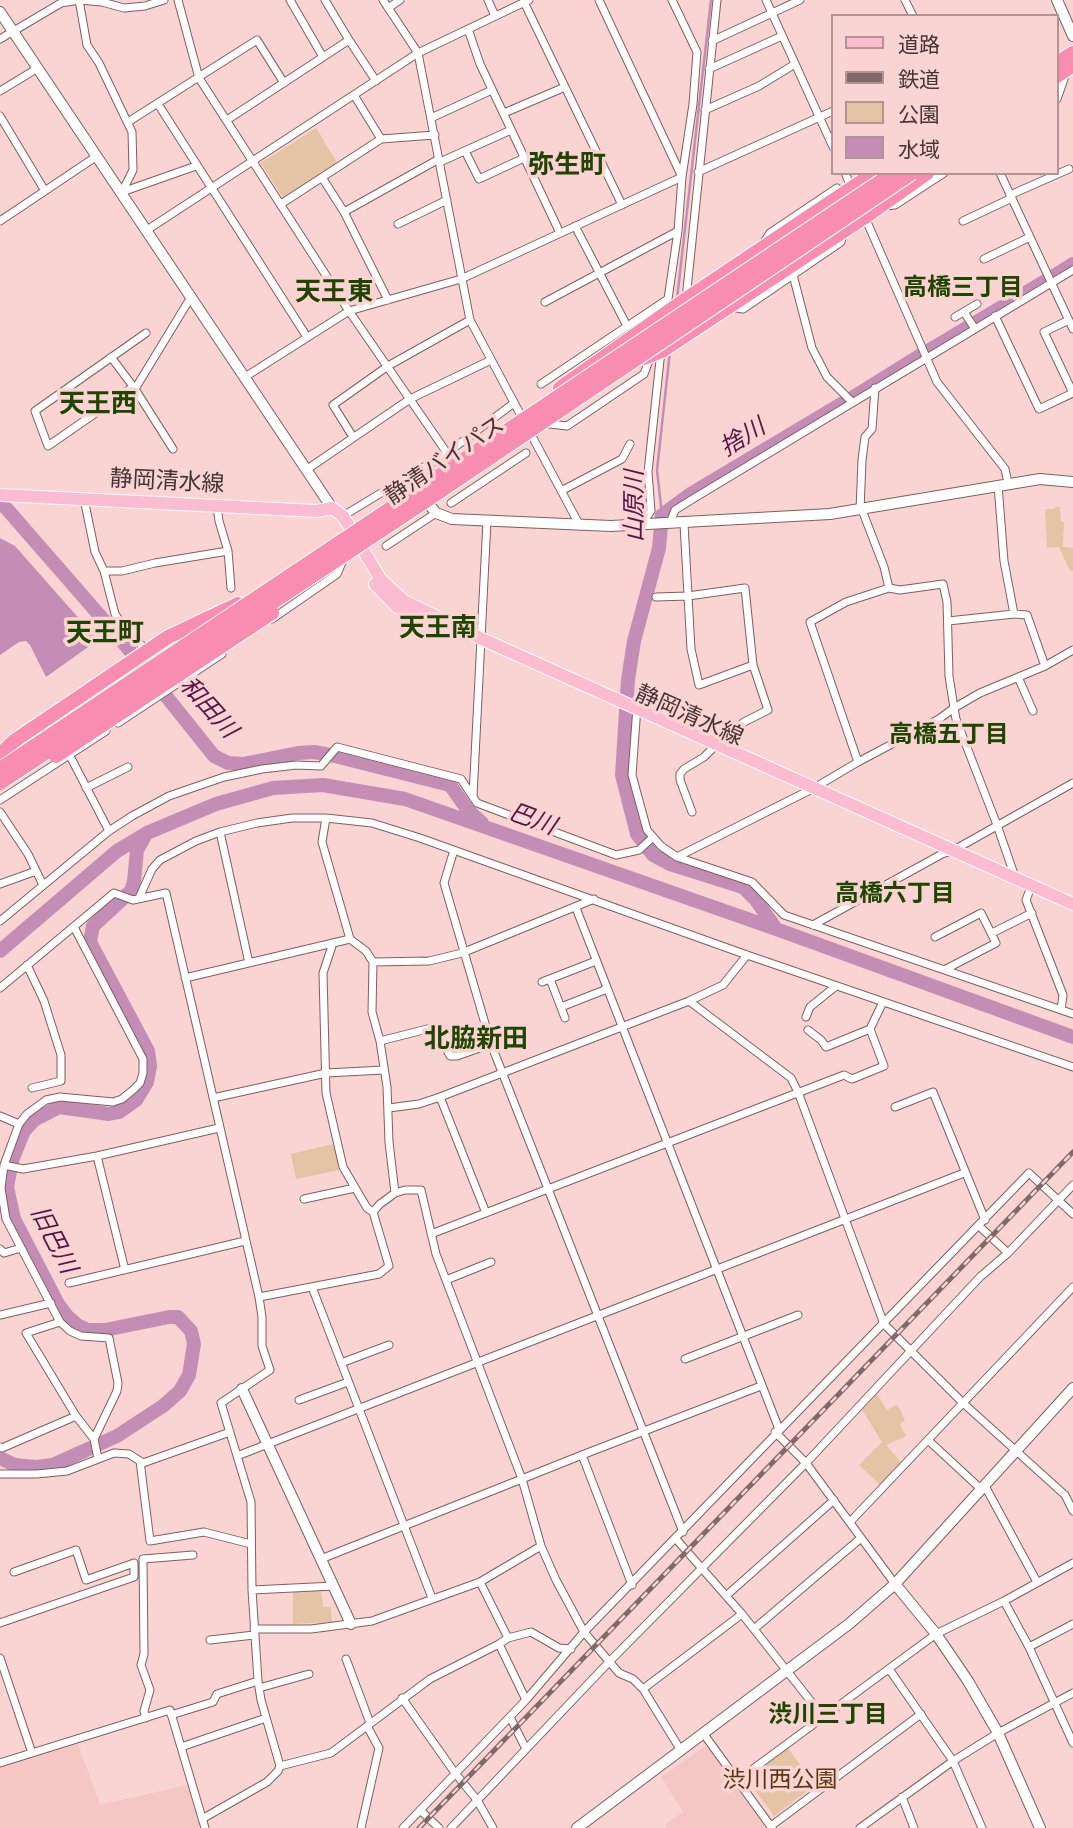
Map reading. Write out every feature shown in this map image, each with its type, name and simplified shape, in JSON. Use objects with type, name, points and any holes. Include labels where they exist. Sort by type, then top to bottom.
[{"type":"highway","points":[[1063,78],[1073,65]]},
{"type":"highway","points":[[38,765],[686,299],[840,192],[870,175]]},
{"type":"highway","name":"静清バイパス","points":[[0,783],[890,175]]},
{"type":"highway","name":"静清バイパス","points":[[0,769],[422,497],[909,175]]},
{"type":"highway","points":[[0,757],[14,741],[168,637],[232,608],[350,541],[513,437],[525,417],[657,352],[865,217],[924,175]]},
{"type":"highway","points":[[0,757],[359,521],[422,497]]},
{"type":"highway","points":[[0,789],[86,738],[339,568],[390,531],[422,497]]},
{"type":"main road","name":"静岡清水線","points":[[1,495],[317,511],[332,508],[343,516],[350,541]]},
{"type":"main road","name":"静岡清水線","points":[[332,508],[335,519],[376,587],[397,607],[636,711],[948,852],[1073,912]]},
{"type":"main road","name":"静岡清水線","points":[[948,852],[1073,904]]},
{"type":"street","points":[[79,0],[87,45],[99,63],[128,122],[133,145],[132,170],[122,192]]},
{"type":"street","points":[[0,39],[61,3],[85,0],[124,8],[145,6],[164,0]]},
{"type":"street","points":[[178,0],[199,78],[349,311],[447,453]]},
{"type":"street","points":[[290,0],[323,57]]},
{"type":"street","points":[[325,0],[376,81]]},
{"type":"street","points":[[383,0],[418,53],[470,320],[525,417],[580,526]]},
{"type":"street","points":[[388,8],[400,0]]},
{"type":"street","points":[[488,0],[495,16]]},
{"type":"street","points":[[599,0],[682,177]]},
{"type":"street","points":[[541,384],[668,299],[697,52],[672,0]]},
{"type":"street","points":[[686,299],[717,0]]},
{"type":"street","points":[[766,0],[832,145]]},
{"type":"street","points":[[712,41],[800,0]]},
{"type":"street","points":[[1056,0],[1073,36]]},
{"type":"street","points":[[147,230],[418,53],[526,1],[622,205]]},
{"type":"street","points":[[0,12],[332,508]]},
{"type":"street","points":[[468,29],[480,64],[560,233]]},
{"type":"street","points":[[709,69],[782,36]]},
{"type":"street","points":[[128,122],[257,40],[284,83]]},
{"type":"street","points":[[228,120],[349,40]]},
{"type":"street","points":[[705,110],[759,86],[795,64]]},
{"type":"street","points":[[0,91],[38,68]]},
{"type":"street","points":[[503,113],[565,87]]},
{"type":"street","points":[[431,118],[492,90]]},
{"type":"street","points":[[354,95],[381,139]]},
{"type":"street","points":[[158,104],[195,166],[307,337]]},
{"type":"street","points":[[698,172],[832,111]]},
{"type":"street","points":[[0,116],[45,191]]},
{"type":"street","points":[[344,212],[440,161],[511,130]]},
{"type":"street","points":[[281,204],[381,139],[435,135]]},
{"type":"street","points":[[465,151],[478,179],[524,158]]},
{"type":"street","points":[[0,222],[97,156]]},
{"type":"street","points":[[122,192],[195,166]]},
{"type":"street","points":[[1059,172],[1069,169]]},
{"type":"street","points":[[840,192],[844,175]]},
{"type":"street","points":[[879,206],[895,205],[941,175]]},
{"type":"street","points":[[1001,175],[1073,329]]},
{"type":"street","points":[[963,220],[1053,175]]},
{"type":"street","points":[[245,377],[349,311],[461,279],[682,177]]},
{"type":"street","points":[[323,179],[344,212],[388,300]]},
{"type":"street","points":[[761,249],[766,236],[815,203],[840,192]]},
{"type":"street","points":[[815,203],[840,192]]},
{"type":"street","points":[[840,192],[865,217],[937,382],[1005,469],[1004,561],[1014,614]]},
{"type":"street","points":[[398,224],[447,200]]},
{"type":"street","points":[[575,226],[627,326]]},
{"type":"street","points":[[726,307],[743,309],[841,242],[845,230]]},
{"type":"street","points":[[545,302],[678,231]]},
{"type":"street","points":[[984,259],[1030,237]]},
{"type":"street","points":[[668,524],[675,510],[926,358],[972,325],[995,316],[1073,270]]},
{"type":"street","points":[[793,275],[811,348],[827,377],[852,402]]},
{"type":"street","points":[[146,333],[35,411],[48,446],[134,388],[191,297]]},
{"type":"street","points":[[954,317],[976,304]]},
{"type":"street","points":[[964,312],[972,325]]},
{"type":"street","points":[[995,316],[1039,409],[1073,393],[1044,332],[1069,320]]},
{"type":"street","points":[[353,437],[333,405],[388,366],[470,320]]},
{"type":"street","points":[[645,525],[651,511],[648,472],[657,352]]},
{"type":"street","points":[[111,357],[173,449]]},
{"type":"street","points":[[306,470],[411,399],[491,359]]},
{"type":"street","points":[[875,388],[872,429],[865,437],[862,460],[861,510],[884,567],[889,588]]},
{"type":"street","points":[[343,516],[447,453],[481,426],[525,417]]},
{"type":"street","points":[[512,462],[513,437]]},
{"type":"street","points":[[562,491],[622,459],[630,444]]},
{"type":"street","points":[[451,503],[526,453]]},
{"type":"street","points":[[422,497],[436,513],[452,519],[580,526],[645,525],[787,518],[861,510],[1040,479],[1073,482]]},
{"type":"street","points":[[84,499],[96,552],[115,614],[126,631],[148,651]]},
{"type":"street","points":[[217,506],[228,551],[231,588]]},
{"type":"street","points":[[386,546],[436,513]]},
{"type":"street","points":[[472,796],[486,521]]},
{"type":"street","points":[[684,524],[691,649],[699,685],[753,665]]},
{"type":"street","points":[[0,800],[196,673],[337,574],[350,541]]},
{"type":"street","points":[[104,571],[122,571],[228,551]]},
{"type":"street","points":[[858,762],[810,622],[846,603],[889,588],[900,590],[943,584],[954,708],[1015,878]]},
{"type":"street","points":[[656,597],[688,596],[745,588],[753,665],[768,710],[737,727],[718,748],[680,774],[692,812]]},
{"type":"street","points":[[948,621],[1027,615],[1045,666]]},
{"type":"street","points":[[677,857],[810,790],[939,719],[979,693],[1045,666],[1073,650]]},
{"type":"street","points":[[1018,677],[1033,711]]},
{"type":"street","points":[[636,711],[632,775],[642,816],[652,838],[677,857],[752,882],[784,915],[1073,1014]]},
{"type":"street","points":[[0,922],[109,831],[169,796],[223,777],[274,767],[321,766],[337,747],[461,779],[477,803],[616,855],[639,850],[652,838]]},
{"type":"street","points":[[69,756],[109,831]]},
{"type":"street","points":[[86,788],[128,767]]},
{"type":"street","points":[[813,925],[1073,783]]},
{"type":"street","points":[[0,812],[28,854],[43,885]]},
{"type":"street","points":[[326,818],[322,842],[350,939],[366,951],[373,962],[372,1012],[380,1041],[389,1108],[389,1142],[395,1193]]},
{"type":"street","points":[[136,899],[160,860],[220,832],[257,822],[326,818],[372,823],[1073,1067]]},
{"type":"street","points":[[220,832],[249,963]]},
{"type":"street","points":[[454,850],[444,883],[462,953],[491,1044],[642,1433],[679,1536],[824,1718]]},
{"type":"street","points":[[0,884],[36,871]]},
{"type":"street","points":[[1029,892],[1026,900],[1063,995],[1061,1010]]},
{"type":"street","points":[[0,988],[114,893],[136,899],[166,893],[258,1297],[262,1317],[262,1346],[270,1370],[221,1403],[251,1502],[252,1590],[258,1684],[280,1766],[267,1782],[202,1819]]},
{"type":"street","points":[[373,962],[429,961],[462,953],[594,899]]},
{"type":"street","points":[[576,908],[777,1431],[806,1462],[895,1584],[936,1634],[968,1681],[998,1732],[1040,1828]]},
{"type":"street","points":[[935,937],[981,913],[996,943],[946,970]]},
{"type":"street","points":[[992,933],[1032,913]]},
{"type":"street","points":[[74,926],[144,1059],[143,1073],[140,1083],[122,1099],[113,1102],[72,1097],[46,1100],[27,1114],[19,1124],[1,1181],[6,1219],[60,1322],[81,1336],[109,1338],[118,1383],[117,1391],[94,1439]]},
{"type":"street","points":[[185,978],[350,939]]},
{"type":"street","points":[[258,1297],[379,1274],[389,1266],[373,1212],[367,1208],[342,1167],[326,1093],[323,973],[333,943]]},
{"type":"street","points":[[389,1108],[419,1104],[440,1097],[689,1001],[723,985],[747,955]]},
{"type":"street","points":[[542,982],[596,961]]},
{"type":"street","points":[[27,965],[44,1001],[61,1055],[61,1081],[32,1088]]},
{"type":"street","points":[[550,979],[565,1018]]},
{"type":"street","points":[[806,1017],[810,1007],[836,986]]},
{"type":"street","points":[[561,1007],[607,989]]},
{"type":"street","points":[[689,1001],[790,1078],[798,1092],[884,1324],[963,1403],[1069,1493],[1073,1511]]},
{"type":"street","points":[[808,1030],[821,1040],[825,1047],[870,1029],[883,1002]]},
{"type":"street","points":[[380,1041],[435,1027],[450,1056],[491,1044]]},
{"type":"street","points":[[431,1234],[798,1092],[844,1075],[852,1079],[884,1066],[870,1029]]},
{"type":"street","points":[[213,1098],[326,1073],[384,1070]]},
{"type":"street","points":[[895,1107],[933,1092],[982,1223],[1008,1253]]},
{"type":"street","points":[[440,1097],[486,1213]]},
{"type":"street","points":[[0,1116],[19,1124]]},
{"type":"street","points":[[4,1165],[23,1169],[97,1156],[219,1128]]},
{"type":"street","points":[[97,1156],[125,1270]]},
{"type":"street","points":[[237,1456],[964,1173]]},
{"type":"street","points":[[402,1828],[526,1700],[584,1632],[1029,1173],[1073,1214]]},
{"type":"street","points":[[451,1828],[911,1353],[980,1277],[1008,1253],[1073,1185]]},
{"type":"street","points":[[304,1199],[355,1188]]},
{"type":"street","points":[[373,1212],[380,1203],[395,1193],[421,1190],[436,1254],[522,1479],[541,1546],[556,1580],[584,1632],[619,1673],[633,1679],[643,1689],[680,1749]]},
{"type":"street","points":[[69,1283],[245,1241]]},
{"type":"street","points":[[0,1249],[5,1254],[21,1248]]},
{"type":"street","points":[[446,1280],[491,1262]]},
{"type":"street","points":[[312,1287],[432,1598]]},
{"type":"street","points":[[850,1522],[1073,1287]]},
{"type":"street","points":[[0,1315],[51,1303]]},
{"type":"street","points":[[685,1359],[798,1315]]},
{"type":"street","points":[[60,1322],[26,1333],[76,1416],[94,1439],[98,1459]]},
{"type":"street","points":[[341,1363],[389,1345]]},
{"type":"street","points":[[299,1400],[348,1382]]},
{"type":"street","points":[[321,1559],[761,1386]]},
{"type":"street","points":[[577,1828],[849,1624],[895,1584],[1073,1388]]},
{"type":"street","points":[[242,1389],[351,1624]]},
{"type":"street","points":[[0,1447],[76,1416]]},
{"type":"street","points":[[0,1474],[67,1471],[114,1453],[129,1454],[143,1463],[230,1432]]},
{"type":"street","points":[[928,1440],[984,1488],[1037,1582]]},
{"type":"street","points":[[582,1455],[632,1585]]},
{"type":"street","points":[[140,1461],[150,1541],[204,1532],[251,1544]]},
{"type":"street","points":[[727,1595],[834,1500]]},
{"type":"street","points":[[754,1629],[861,1538]]},
{"type":"street","points":[[210,1640],[254,1632],[311,1629],[372,1621],[480,1582],[541,1546]]},
{"type":"street","points":[[0,1623],[134,1577],[134,1563],[86,1580],[76,1550],[14,1572]]},
{"type":"street","points":[[146,1718],[144,1711],[150,1689],[141,1665],[144,1654],[143,1559],[193,1555]]},
{"type":"street","points":[[738,1780],[936,1634],[1073,1563]]},
{"type":"street","points":[[480,1582],[508,1638]]},
{"type":"street","points":[[252,1590],[334,1586]]},
{"type":"street","points":[[1004,1601],[1056,1702],[1073,1743]]},
{"type":"street","points":[[643,1689],[743,1614]]},
{"type":"street","points":[[1029,1647],[1073,1624]]},
{"type":"street","points":[[280,1766],[331,1753],[430,1679],[508,1638],[531,1632],[559,1648],[571,1649]]},
{"type":"street","points":[[499,1644],[526,1700]]},
{"type":"street","points":[[0,1658],[32,1753]]},
{"type":"street","points":[[346,1659],[379,1748],[361,1828]]},
{"type":"street","points":[[889,1670],[953,1761],[982,1828]]},
{"type":"street","points":[[172,1716],[213,1702],[217,1694],[309,1674]]},
{"type":"street","points":[[860,1828],[998,1732],[1073,1693]]},
{"type":"street","points":[[402,1698],[477,1800],[494,1828]]},
{"type":"street","points":[[0,1763],[170,1710],[205,1828]]},
{"type":"street","points":[[704,1733],[772,1827],[921,1714]]},
{"type":"street","points":[[510,1717],[526,1749]]},
{"type":"street","points":[[181,1747],[266,1718]]},
{"type":"street","points":[[902,1797],[914,1828]]},
{"type":"street","points":[[420,1810],[439,1828]]},
{"type":"shaded area","points":[[78,1744],[100,1805],[187,1785],[200,1828],[0,1828],[0,1767]]},
{"type":"shaded area","points":[[707,1745],[768,1828],[668,1828],[665,1824],[683,1812],[661,1777]]},
{"type":"green space","points":[[316,128],[338,164],[283,198],[261,163]]},
{"type":"green space","points":[[1060,507],[1061,521],[1064,522],[1063,547],[1073,548],[1073,571],[1070,571],[1059,547],[1047,548],[1045,509]]},
{"type":"green space","points":[[334,1144],[339,1170],[296,1179],[291,1154]]},
{"type":"green space","points":[[877,1394],[887,1410],[897,1404],[905,1420],[900,1424],[906,1436],[886,1445],[901,1462],[880,1485],[859,1465],[882,1442],[862,1410]]},
{"type":"green space","points":[[293,1590],[321,1590],[323,1607],[331,1607],[332,1622],[293,1624]]},
{"type":"green space","name":"渋川西公園","points":[[787,1747],[815,1785],[774,1816],[745,1777]]},
{"type":"water","points":[[0,538],[15,546],[98,640],[46,677],[26,641],[19,642],[0,655]]},
{"type":"waterway","name":"山原川","points":[[677,299],[711,0]]},
{"type":"waterway","name":"捨川","points":[[1054,276],[1073,264]]},
{"type":"waterway","name":"捨川","points":[[928,351],[1047,280]]},
{"type":"waterway","name":"山原川","points":[[662,515],[657,470],[670,351]]},
{"type":"waterway","name":"捨川","points":[[852,398],[921,355]]},
{"type":"waterway","name":"山原川","points":[[776,929],[756,900],[743,887],[670,864],[653,855],[637,834],[622,775],[628,680],[634,641],[659,548],[662,515],[689,495],[848,400]]},
{"type":"waterway","name":"和田川","points":[[0,501],[122,641],[214,756],[228,763],[243,764],[298,753],[314,752],[335,756],[450,785],[467,809],[482,823]]},
{"type":"waterway","name":"和田川","points":[[0,510],[8,510]]},
{"type":"waterway","name":"巴川","points":[[0,951],[117,851],[147,833],[216,804],[273,788],[323,785],[405,799],[1073,1037]]},
{"type":"waterway","name":"旧巴川","points":[[0,1458],[15,1465],[53,1465],[117,1436],[163,1406],[180,1391],[189,1375],[194,1344],[191,1331],[178,1317],[105,1330],[88,1330],[67,1316],[58,1304],[14,1219],[7,1187],[19,1143],[24,1131],[34,1120],[59,1107],[109,1114],[119,1112],[136,1100],[147,1082],[150,1066],[148,1051],[90,942],[93,926],[131,891],[137,850],[146,834]]},
{"type":"railway","points":[[419,1828],[1073,1152]]},
{"type":"district","name":"弥生町","points":[[567,166]]},
{"type":"district","name":"高橋三丁目","points":[[963,288]]},
{"type":"district","name":"天王東","points":[[334,293]]},
{"type":"district","name":"天王西","points":[[98,405]]},
{"type":"district","name":"天王南","points":[[438,629]]},
{"type":"district","name":"天王町","points":[[105,634]]},
{"type":"district","name":"高橋五丁目","points":[[949,735]]},
{"type":"district","name":"高橋六丁目","points":[[895,894]]},
{"type":"district","name":"北脇新田","points":[[476,1040]]},
{"type":"district","name":"渋川三丁目","points":[[828,1715]]}]
